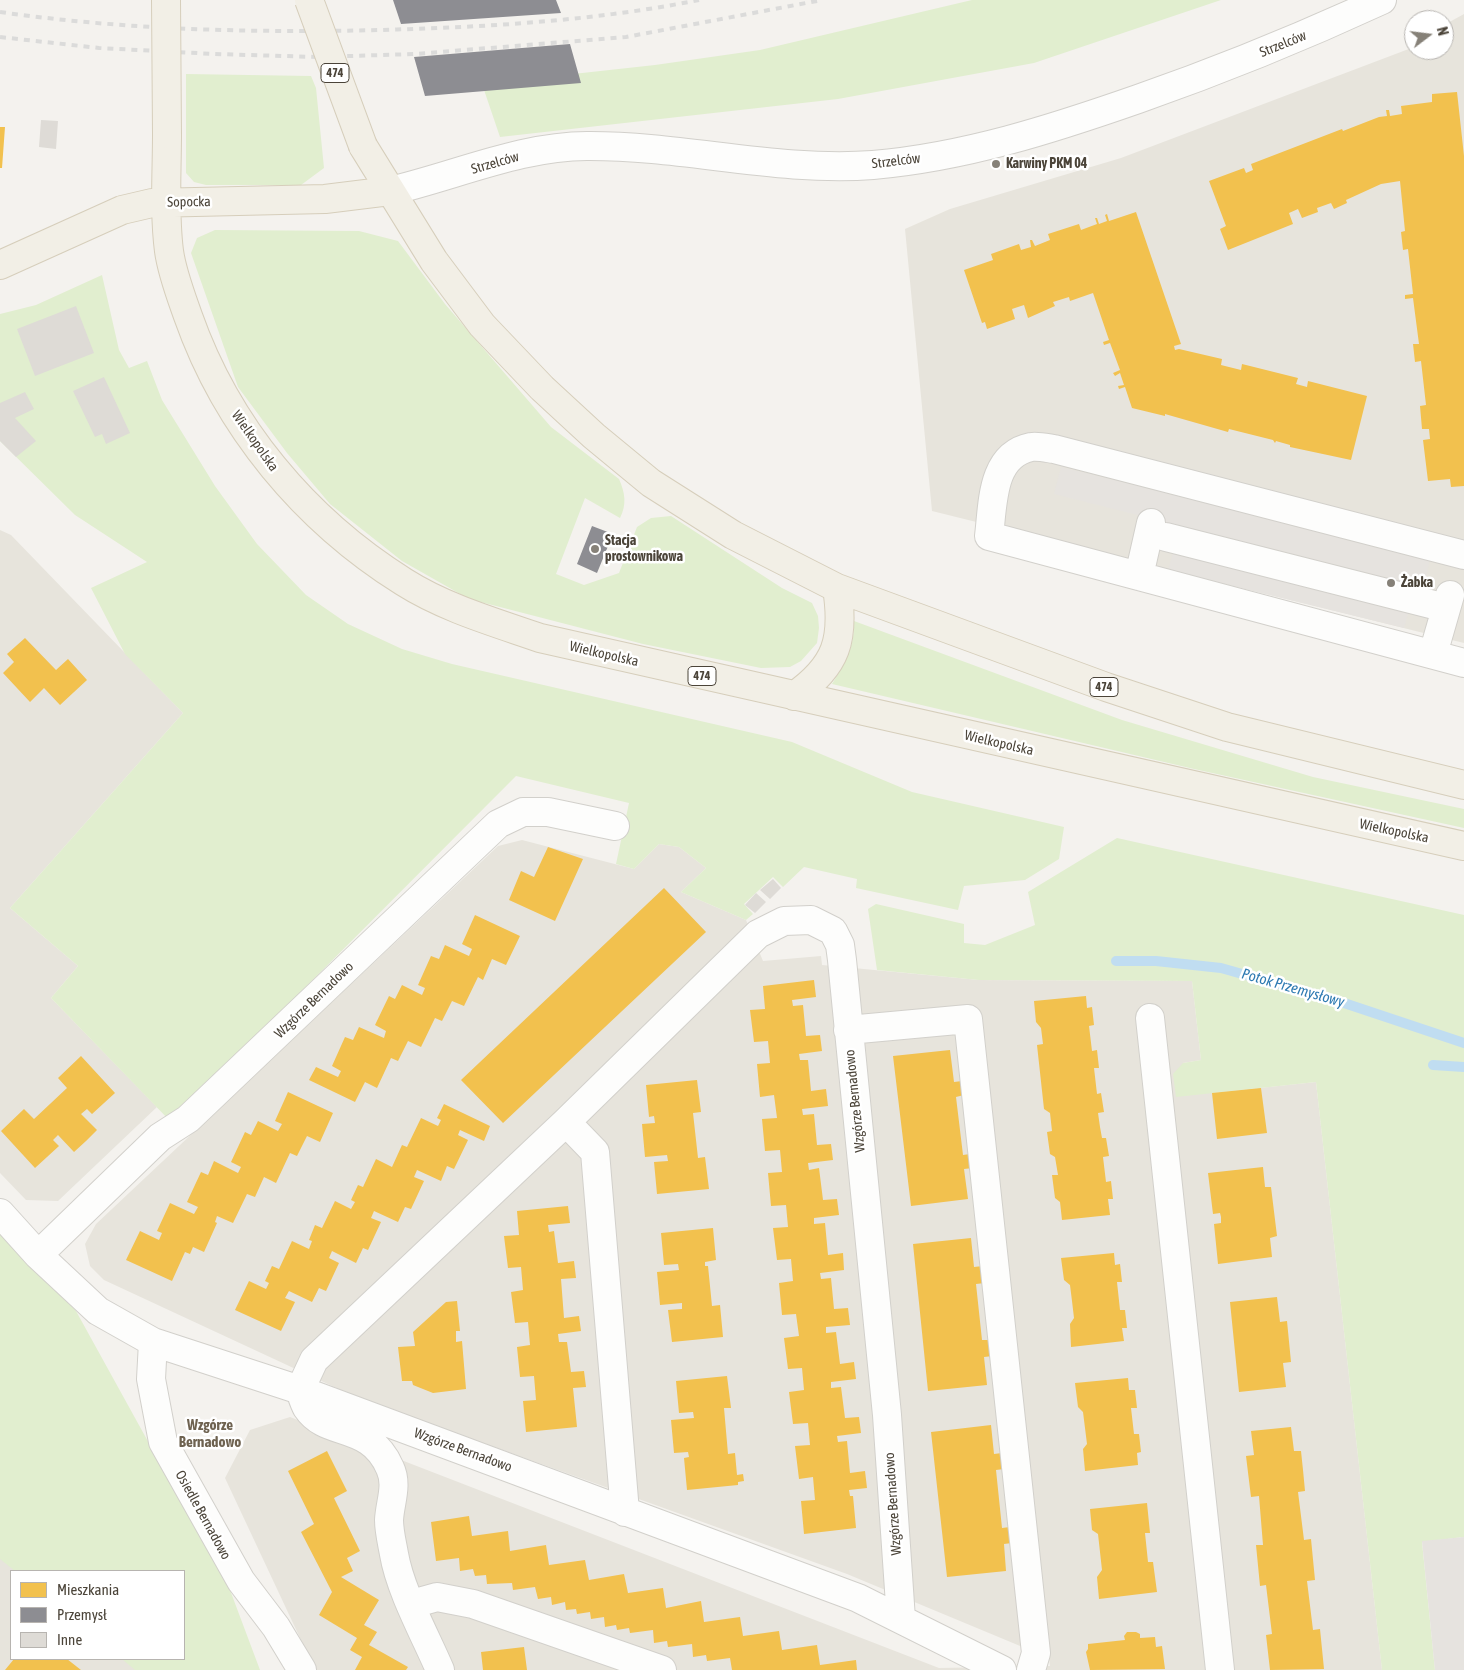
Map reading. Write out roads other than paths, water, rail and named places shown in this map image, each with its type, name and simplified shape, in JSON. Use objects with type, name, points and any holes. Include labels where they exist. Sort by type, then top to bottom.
[{"type":"main road","name":"Wielkopolska","points":[[166,0],[166,202],[169,252],[197,341],[238,419],[279,476],[339,536],[404,582],[463,611],[540,638],[1464,846]]},
{"type":"main road","name":"474","points":[[309,0],[363,146],[434,262],[482,325],[542,388],[594,436],[651,483],[733,536],[837,588],[1106,687],[1227,727],[1464,785]]},
{"type":"main road","name":"Sopocka","points":[[0,265],[122,210],[152,202],[325,199],[390,191]]},
{"type":"main road","points":[[794,696],[815,681],[830,661],[839,637],[841,611],[837,588]]},
{"type":"street","name":"Strzelców","points":[[390,191],[554,148],[590,146],[643,149],[796,165],[838,167],[876,164],[962,151],[1040,132],[1209,74],[1324,27],[1382,0]]},
{"type":"street","points":[[1464,554],[1054,449],[1032,447],[1013,453],[1002,466],[996,483],[989,536],[1464,663]]},
{"type":"street","points":[[1139,576],[1159,530],[1448,601],[1433,654]]},
{"type":"street","name":"Wzgórze Bernadowo","points":[[38,1255],[160,1137],[188,1119],[498,824],[523,812],[548,812],[615,826]]},
{"type":"street","name":"Wzgórze Bernadowo","points":[[300,1390],[314,1360],[566,1122],[758,934],[784,921],[811,920],[833,931],[841,952],[887,1416],[901,1619]]},
{"type":"street","points":[[1150,1018],[1220,1670]]},
{"type":"street","points":[[848,1030],[968,1019],[1036,1653],[1031,1670]]},
{"type":"street","points":[[566,1122],[595,1152],[626,1512]]},
{"type":"street","name":"Wzgórze Bernadowo","points":[[0,1213],[38,1255],[98,1311],[153,1342],[300,1390],[458,1447],[858,1598],[901,1619],[985,1666]]},
{"type":"street","name":"Osiedle Bernadowo","points":[[153,1342],[151,1379],[163,1442],[240,1581],[276,1627],[302,1670]]},
{"type":"street","points":[[300,1390],[307,1408],[321,1422],[363,1436],[381,1452],[391,1469],[394,1492],[389,1520],[394,1555],[440,1670]]},
{"type":"street","points":[[412,1604],[437,1597],[473,1604],[662,1670]]},
{"type":"waterway","name":"Potok Przemysłowy","points":[[1116,961],[1156,961],[1221,968],[1338,1001],[1464,1043]]},
{"type":"waterway","points":[[1433,1065],[1464,1067]]},
{"type":"railway","points":[[0,12],[95,23],[190,29],[333,31],[460,27],[540,22],[620,13],[699,0]]},
{"type":"railway","points":[[0,37],[99,48],[215,54],[318,57],[415,54],[626,37],[822,0]]},
{"type":"place","name":"Karwiny PKM 04","points":[[996,164]]},
{"type":"place","name":"Stacja prostownikowa","points":[[595,549]]},
{"type":"place","name":"Żabka","points":[[1391,583]]},
{"type":"district","name":"Wzgórze Bernadowo","points":[[210,1434]]}]
